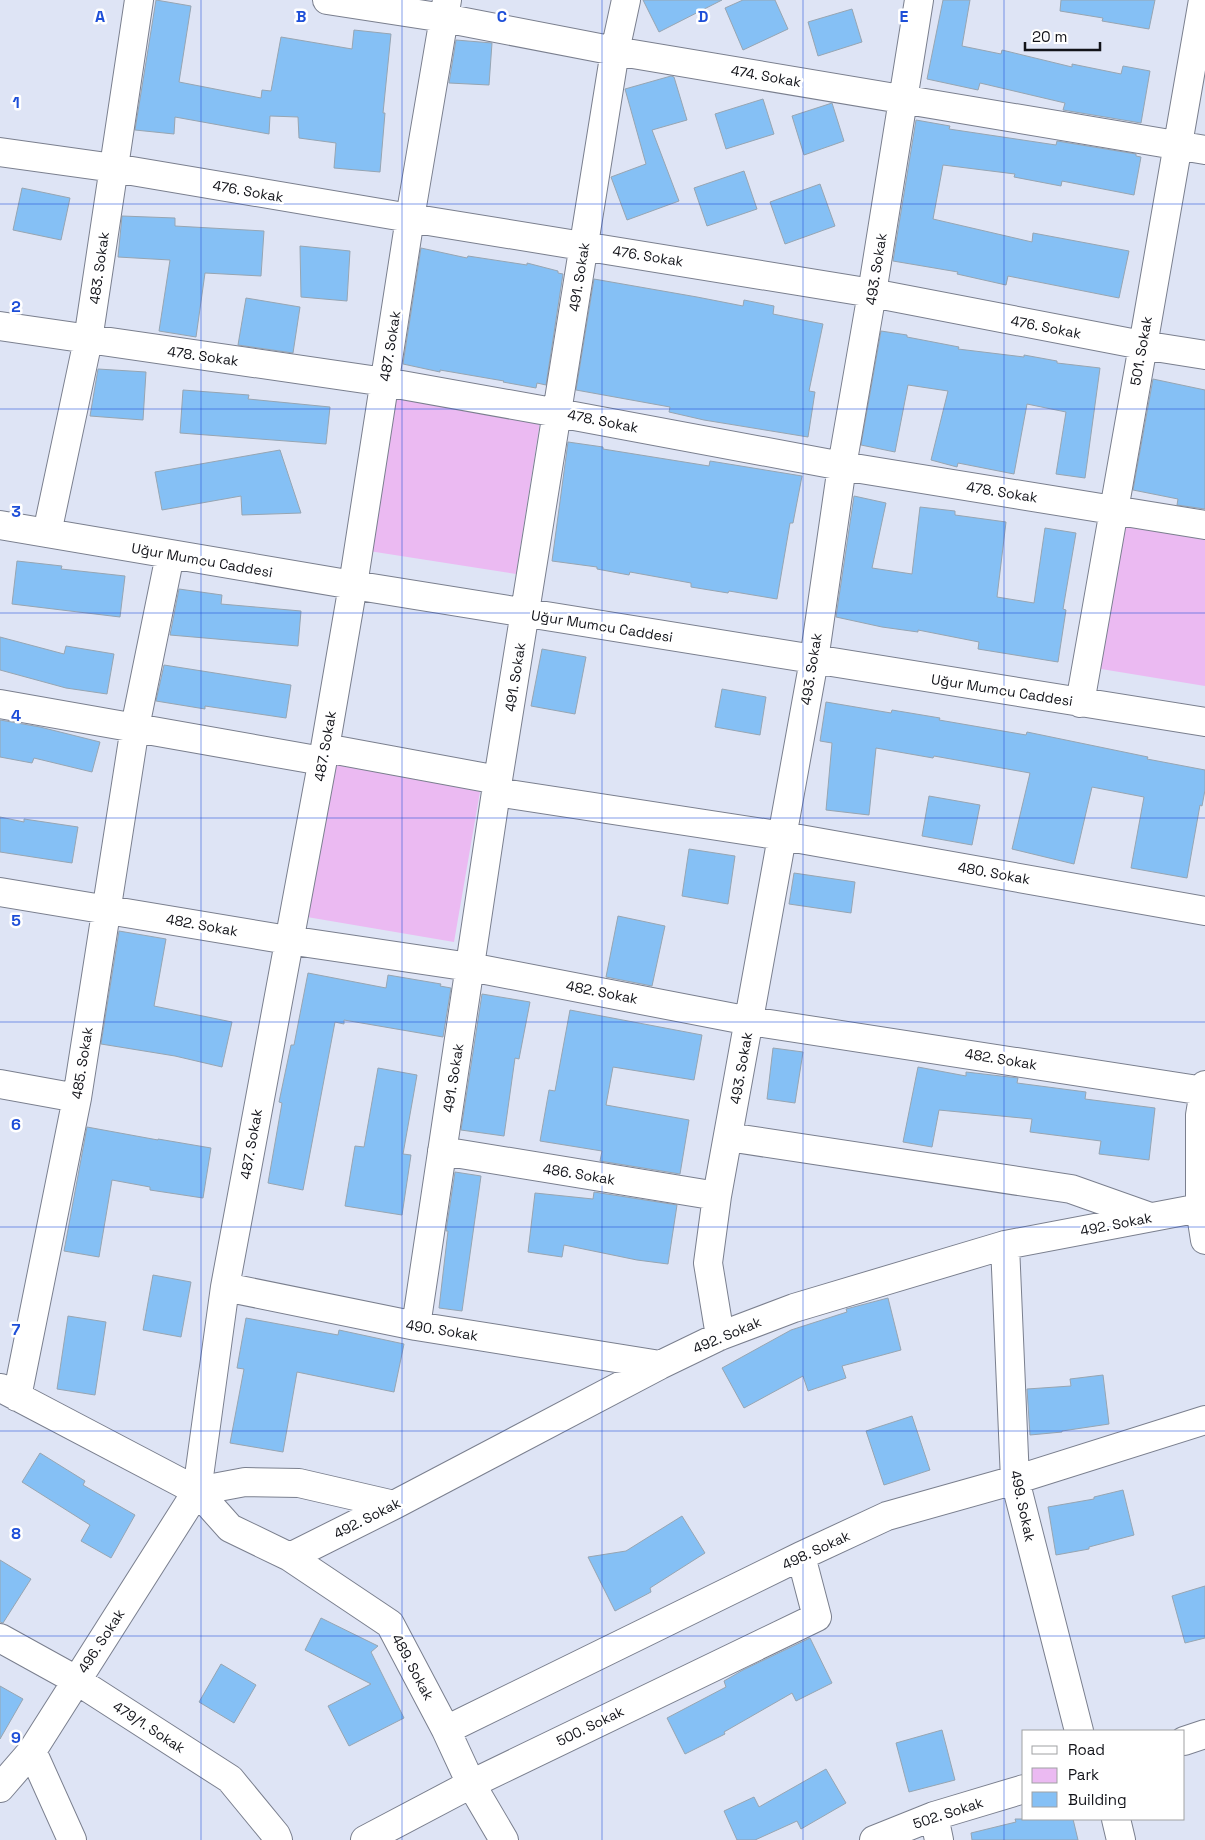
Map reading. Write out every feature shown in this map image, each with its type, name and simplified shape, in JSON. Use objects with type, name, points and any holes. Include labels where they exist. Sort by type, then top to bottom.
[{"type":"street","name":"483. Sokak","points":[[47,533],[88,340],[138,0]]},
{"type":"street","name":"474. Sokak","points":[[327,0],[446,9],[615,51],[1178,147],[1205,150]]},
{"type":"street","name":"491. Sokak","points":[[416,1326],[497,786],[615,51],[626,0]]},
{"type":"street","name":"493. Sokak","points":[[720,1336],[708,1263],[717,1196],[814,660],[842,466],[919,0]]},
{"type":"street","name":"501. Sokak","points":[[1080,702],[1203,0]]},
{"type":"street","name":"487. Sokak","points":[[197,1491],[225,1287],[323,755],[385,382],[410,218],[446,9]]},
{"type":"street","name":"476. Sokak","points":[[0,152],[114,168],[872,293],[1142,345],[1205,355]]},
{"type":"street","name":"478. Sokak","points":[[0,326],[385,382],[558,412],[842,466],[1205,525]]},
{"type":"street","name":"Uğur Mumcu Caddesi","points":[[0,525],[352,585],[1205,722]]},
{"type":"street","name":"485. Sokak","points":[[8,1392],[77,1098],[135,727],[170,555]]},
{"type":"street","name":"480. Sokak","points":[[0,704],[135,727],[323,755],[1205,911]]},
{"type":"street","name":"482. Sokak","points":[[0,892],[288,940],[470,967],[750,1021],[1204,1102]]},
{"type":"street","points":[[0,1084],[77,1098]]},
{"type":"street","points":[[1204,1102],[1200,1208],[1205,1240]]},
{"type":"street","points":[[728,1137],[1071,1189],[1151,1217]]},
{"type":"street","name":"486. Sokak","points":[[442,1151],[717,1196]]},
{"type":"street","name":"492. Sokak","points":[[290,1557],[394,1505],[660,1364],[720,1336],[794,1308],[1005,1245],[1200,1208]]},
{"type":"street","name":"499. Sokak","points":[[1005,1245],[1015,1480],[1078,1730]]},
{"type":"street","name":"490. Sokak","points":[[225,1287],[416,1326],[660,1364]]},
{"type":"street","points":[[8,1392],[197,1491],[245,1482],[298,1484],[394,1505]]},
{"type":"street","name":"498. Sokak","points":[[446,1730],[801,1556],[887,1516],[1015,1480],[1205,1420]]},
{"type":"street","name":"489. Sokak","points":[[197,1491],[230,1528],[290,1557],[390,1624],[446,1730],[471,1784],[504,1840]]},
{"type":"street","name":"496. Sokak","points":[[0,1788],[32,1751],[197,1491]]},
{"type":"street","name":"500. Sokak","points":[[365,1840],[471,1784],[817,1617],[801,1556]]},
{"type":"street","name":"479/1. Sokak","points":[[0,1638],[76,1680],[230,1779],[276,1835],[278,1840]]},
{"type":"street","points":[[1185,1741],[1205,1734]]},
{"type":"street","points":[[32,1751],[72,1840]]},
{"type":"street","name":"502. Sokak","points":[[874,1840],[936,1828],[1022,1790]]},
{"type":"street","points":[[1116,1820],[1120,1840]]},
{"type":"green space","points":[[394,392],[541,416],[516,574],[369,551]]},
{"type":"green space","points":[[1121,517],[1205,532],[1205,686],[1095,668]]},
{"type":"green space","points":[[333,760],[481,786],[454,942],[307,917]]},
{"type":"building","points":[[156,0],[191,6],[179,82],[261,98],[262,90],[271,91],[281,37],[352,49],[354,30],[391,34],[383,113],[385,113],[380,172],[334,168],[336,143],[299,138],[298,117],[270,116],[269,134],[175,117],[174,134],[135,130]]},
{"type":"building","points":[[643,0],[722,0],[659,32]]},
{"type":"building","points":[[743,0],[775,0],[788,29],[743,50],[725,8]]},
{"type":"building","points":[[943,0],[970,0],[962,46],[1001,54],[1002,50],[1072,67],[1072,64],[1121,74],[1123,66],[1150,71],[1141,123],[1063,110],[1065,103],[980,83],[978,90],[927,79]]},
{"type":"building","points":[[1061,0],[1155,0],[1149,29],[1102,21],[1103,18],[1060,11]]},
{"type":"building","points":[[852,9],[862,42],[818,56],[808,22]]},
{"type":"building","points":[[456,40],[492,43],[489,85],[449,83]]},
{"type":"building","points":[[671,76],[674,77],[687,120],[652,130],[679,201],[627,220],[611,177],[646,164],[625,89]]},
{"type":"building","points":[[763,99],[774,134],[726,149],[715,114]]},
{"type":"building","points":[[832,103],[844,141],[804,155],[792,116]]},
{"type":"building","points":[[916,120],[950,126],[949,129],[1056,145],[1057,141],[1136,154],[1136,156],[1141,157],[1134,195],[1062,181],[1061,186],[1014,177],[1015,174],[943,165],[933,219],[1032,242],[1033,233],[1129,251],[1119,298],[1008,276],[1006,285],[957,274],[958,272],[893,261]]},
{"type":"building","points":[[744,171],[757,209],[707,226],[694,188]]},
{"type":"building","points":[[820,184],[835,226],[785,244],[770,202]]},
{"type":"building","points":[[22,188],[70,198],[61,240],[13,230]]},
{"type":"building","points":[[122,216],[175,218],[175,226],[264,231],[261,276],[205,273],[196,337],[159,331],[170,260],[118,257]]},
{"type":"building","points":[[300,246],[350,251],[347,301],[301,297]]},
{"type":"building","points":[[421,248],[467,258],[468,256],[527,265],[527,263],[563,274],[546,385],[537,383],[536,388],[403,364]]},
{"type":"building","points":[[594,279],[743,306],[744,300],[774,306],[773,314],[823,324],[809,391],[815,392],[808,437],[704,420],[669,412],[670,407],[576,390]]},
{"type":"building","points":[[246,298],[300,307],[293,353],[238,345]]},
{"type":"building","points":[[881,331],[959,347],[958,349],[1024,357],[1024,355],[1057,361],[1057,363],[1100,368],[1085,478],[1056,474],[1066,412],[1027,404],[1014,474],[958,463],[957,467],[931,460],[948,391],[908,385],[895,452],[861,445]]},
{"type":"building","points":[[98,369],[146,372],[143,420],[90,416]]},
{"type":"building","points":[[1153,379],[1205,390],[1205,509],[1177,505],[1178,499],[1133,490]]},
{"type":"building","points":[[183,390],[249,395],[248,399],[330,407],[326,444],[180,433]]},
{"type":"building","points":[[568,442],[709,466],[710,461],[802,476],[793,523],[790,523],[777,599],[691,587],[691,583],[630,572],[629,575],[597,569],[597,567],[552,561]]},
{"type":"building","points":[[280,450],[301,513],[242,515],[241,496],[162,510],[155,472]]},
{"type":"building","points":[[854,496],[886,503],[872,568],[912,574],[920,507],[955,511],[955,515],[1006,522],[997,597],[1034,603],[1045,528],[1076,533],[1063,609],[1066,610],[1058,662],[978,649],[979,642],[918,630],[918,632],[882,627],[836,617]]},
{"type":"building","points":[[17,561],[62,566],[61,569],[125,576],[120,617],[12,604]]},
{"type":"building","points":[[179,589],[222,595],[221,604],[301,611],[298,646],[170,635]]},
{"type":"building","points":[[0,637],[64,654],[66,646],[114,654],[107,694],[66,688],[0,670]]},
{"type":"building","points":[[542,649],[586,657],[575,714],[531,706]]},
{"type":"building","points":[[164,665],[291,685],[286,718],[205,706],[205,709],[156,701]]},
{"type":"building","points":[[722,689],[766,697],[760,735],[715,727]]},
{"type":"building","points":[[826,702],[891,713],[892,710],[1026,735],[1027,732],[1205,770],[1205,790],[1202,806],[1200,805],[1187,878],[1131,868],[1144,797],[1092,787],[1074,864],[1012,849],[1030,773],[876,748],[869,815],[826,810],[832,743],[820,741]]},
{"type":"building","points":[[0,720],[40,727],[100,742],[92,772],[34,758],[32,763],[0,757]]},
{"type":"building","points":[[929,796],[980,805],[972,845],[922,836]]},
{"type":"building","points":[[0,817],[24,822],[24,819],[78,827],[72,863],[0,852]]},
{"type":"building","points":[[689,849],[735,856],[728,904],[682,896]]},
{"type":"building","points":[[794,873],[855,882],[851,913],[789,904]]},
{"type":"building","points":[[618,916],[665,926],[652,986],[606,977]]},
{"type":"building","points":[[119,931],[166,939],[154,1006],[232,1022],[222,1067],[175,1056],[101,1044]]},
{"type":"building","points":[[308,973],[386,988],[388,975],[441,984],[440,986],[451,988],[443,1037],[344,1020],[344,1024],[335,1022],[303,1190],[268,1183],[282,1103],[279,1102],[291,1045],[294,1045]]},
{"type":"building","points":[[482,994],[530,1002],[519,1059],[515,1058],[504,1136],[461,1130]]},
{"type":"building","points":[[570,1010],[702,1035],[694,1080],[613,1067],[606,1105],[689,1120],[680,1174],[600,1161],[602,1151],[540,1141],[549,1090],[555,1091]]},
{"type":"building","points":[[773,1048],[803,1052],[795,1103],[767,1099]]},
{"type":"building","points":[[918,1067],[966,1076],[966,1072],[1018,1078],[1017,1083],[1086,1092],[1085,1099],[1155,1108],[1149,1160],[1099,1154],[1101,1141],[1030,1132],[1032,1119],[939,1110],[932,1147],[903,1142]]},
{"type":"building","points":[[378,1068],[417,1075],[403,1154],[411,1155],[402,1215],[345,1206],[355,1146],[364,1147]]},
{"type":"building","points":[[87,1127],[211,1148],[203,1198],[150,1190],[150,1187],[112,1180],[99,1257],[64,1251]]},
{"type":"building","points":[[455,1172],[481,1176],[462,1311],[439,1308],[448,1231],[446,1231]]},
{"type":"building","points":[[594,1192],[677,1205],[668,1264],[637,1260],[564,1245],[562,1257],[528,1252],[535,1193],[593,1199]]},
{"type":"building","points":[[153,1275],[191,1282],[181,1337],[143,1330]]},
{"type":"building","points":[[888,1298],[901,1350],[842,1366],[846,1378],[808,1391],[803,1376],[744,1408],[722,1368],[791,1330],[847,1312],[846,1309]]},
{"type":"building","points":[[68,1316],[106,1322],[95,1395],[57,1389]]},
{"type":"building","points":[[246,1318],[338,1335],[339,1330],[404,1344],[394,1392],[297,1372],[283,1452],[230,1443],[244,1369],[237,1368]]},
{"type":"building","points":[[1103,1375],[1109,1424],[1030,1435],[1027,1389],[1071,1386],[1070,1379]]},
{"type":"building","points":[[912,1416],[930,1470],[884,1485],[866,1431]]},
{"type":"building","points":[[40,1453],[85,1481],[83,1485],[135,1515],[111,1558],[81,1541],[90,1525],[22,1482]]},
{"type":"building","points":[[1123,1490],[1134,1535],[1089,1547],[1089,1549],[1056,1555],[1048,1507],[1094,1499],[1094,1497]]},
{"type":"building","points":[[682,1516],[705,1553],[650,1588],[651,1592],[615,1611],[588,1557],[626,1551]]},
{"type":"building","points":[[0,1560],[31,1579],[3,1623],[0,1622]]},
{"type":"building","points":[[1205,1586],[1205,1638],[1185,1643],[1172,1596]]},
{"type":"building","points":[[321,1618],[378,1646],[371,1652],[404,1718],[349,1746],[328,1706],[371,1684],[305,1650]]},
{"type":"building","points":[[810,1638],[832,1683],[796,1701],[792,1693],[724,1732],[725,1734],[685,1754],[667,1718],[726,1687],[724,1681],[743,1670]]},
{"type":"building","points":[[221,1664],[256,1685],[234,1723],[199,1702]]},
{"type":"building","points":[[0,1686],[23,1699],[0,1739]]},
{"type":"building","points":[[942,1730],[955,1780],[909,1792],[896,1743]]},
{"type":"building","points":[[826,1769],[846,1803],[801,1829],[797,1821],[755,1840],[737,1840],[724,1811],[754,1797],[759,1807]]},
{"type":"building","points":[[1015,1819],[1073,1820],[1078,1840],[972,1840],[971,1833],[1016,1822]]}]
